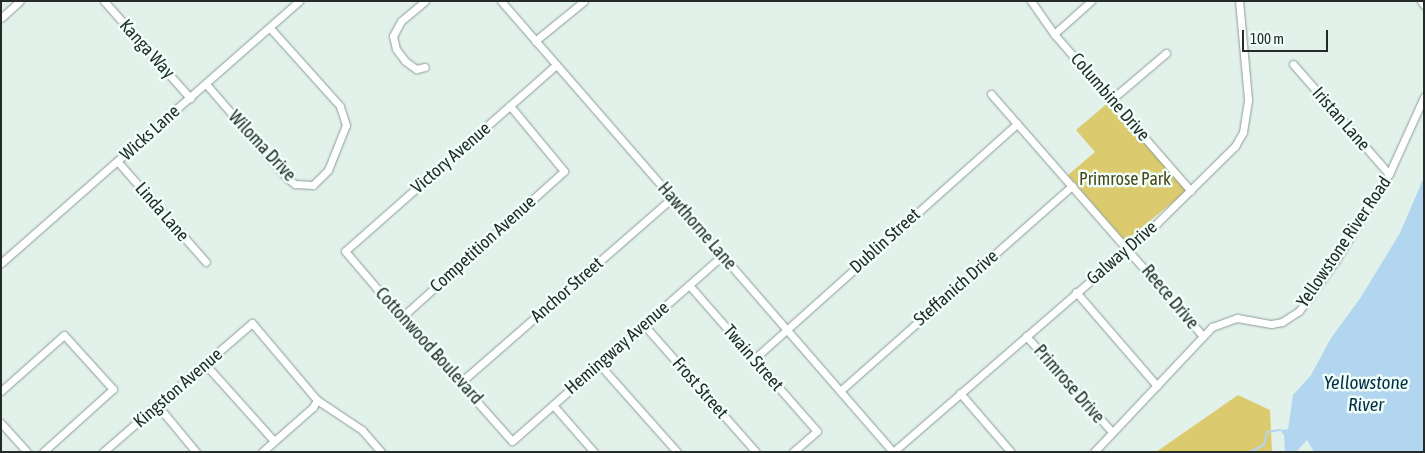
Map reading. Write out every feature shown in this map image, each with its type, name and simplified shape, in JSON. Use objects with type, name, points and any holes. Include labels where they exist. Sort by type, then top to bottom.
[{"type":"street","points":[[1,18],[20,1]]},
{"type":"street","name":"Kanga Way","points":[[104,1],[190,98]]},
{"type":"street","name":"Wicks Lane","points":[[1,263],[299,1]]},
{"type":"street","points":[[425,1],[401,21],[393,36],[396,49],[405,61],[416,69],[425,67]]},
{"type":"street","name":"Hawthorne Lane","points":[[501,1],[893,452]]},
{"type":"street","points":[[535,41],[584,1]]},
{"type":"street","name":"Columbine Drive","points":[[1031,1],[1054,34],[1191,191]]},
{"type":"street","points":[[1054,34],[1091,1]]},
{"type":"street","name":"Galway Drive","points":[[893,452],[1191,191],[1226,157],[1244,132],[1248,82],[1239,1]]},
{"type":"street","points":[[1420,1],[1424,5]]},
{"type":"street","name":"Wiloma Drive","points":[[206,84],[288,179],[295,184],[313,184],[328,170],[346,125],[340,106],[270,28]]},
{"type":"street","points":[[1112,100],[1166,53]]},
{"type":"street","name":"Iristan Lane","points":[[1293,64],[1390,174]]},
{"type":"street","name":"Victory Avenue","points":[[345,251],[556,65]]},
{"type":"street","name":"Reece Drive","points":[[990,94],[1127,247],[1203,336]]},
{"type":"street","name":"Yellowstone River Road","points":[[1094,452],[1203,336],[1224,320],[1237,318],[1271,324],[1282,322],[1299,310],[1336,260],[1390,174],[1424,97]]},
{"type":"street","name":"Competition Avenue","points":[[402,317],[564,171],[510,106]]},
{"type":"street","name":"Dublin Street","points":[[754,358],[1017,124]]},
{"type":"street","name":"Linda Lane","points":[[118,162],[206,262]]},
{"type":"street","name":"Steffanich Drive","points":[[840,391],[1072,186]]},
{"type":"street","name":"Anchor Street","points":[[461,382],[673,198]]},
{"type":"street","name":"Cottonwood Boulevard","points":[[345,251],[512,441]]},
{"type":"street","name":"Hemingway Avenue","points":[[512,441],[723,256]]},
{"type":"street","name":"Twain Street","points":[[689,285],[817,431],[793,452]]},
{"type":"street","points":[[1076,292],[1157,386]]},
{"type":"street","name":"Kingston Avenue","points":[[103,452],[252,323],[317,400]]},
{"type":"street","name":"Frost Street","points":[[644,325],[756,452]]},
{"type":"street","points":[[1,392],[64,335],[112,389],[43,452]]},
{"type":"street","name":"Primrose Drive","points":[[1026,336],[1112,432]]},
{"type":"street","points":[[205,364],[274,441]]},
{"type":"street","points":[[600,364],[677,452]]},
{"type":"street","points":[[960,393],[1011,452]]},
{"type":"street","points":[[262,452],[314,406],[317,400],[362,430],[381,452]]},
{"type":"street","points":[[553,405],[594,452]]},
{"type":"street","points":[[158,406],[196,452]]},
{"type":"street","points":[[1,423],[27,452]]},
{"type":"street","points":[[111,445],[116,452]]},
{"type":"green space","name":"Primrose Park","points":[[1109,102],[1188,190],[1125,241],[1068,175],[1095,152],[1076,130]]},
{"type":"green space","points":[[1238,395],[1270,410],[1272,452],[1156,452]]},
{"type":"water","name":"Yellowstone River","points":[[1424,177],[1424,452],[1314,452],[1307,440],[1296,452],[1285,452],[1284,435],[1280,430],[1288,429],[1293,395],[1311,375],[1331,338],[1361,297],[1400,233]]},
{"type":"waterway","points":[[1250,452],[1264,445],[1267,432],[1280,430]]}]
